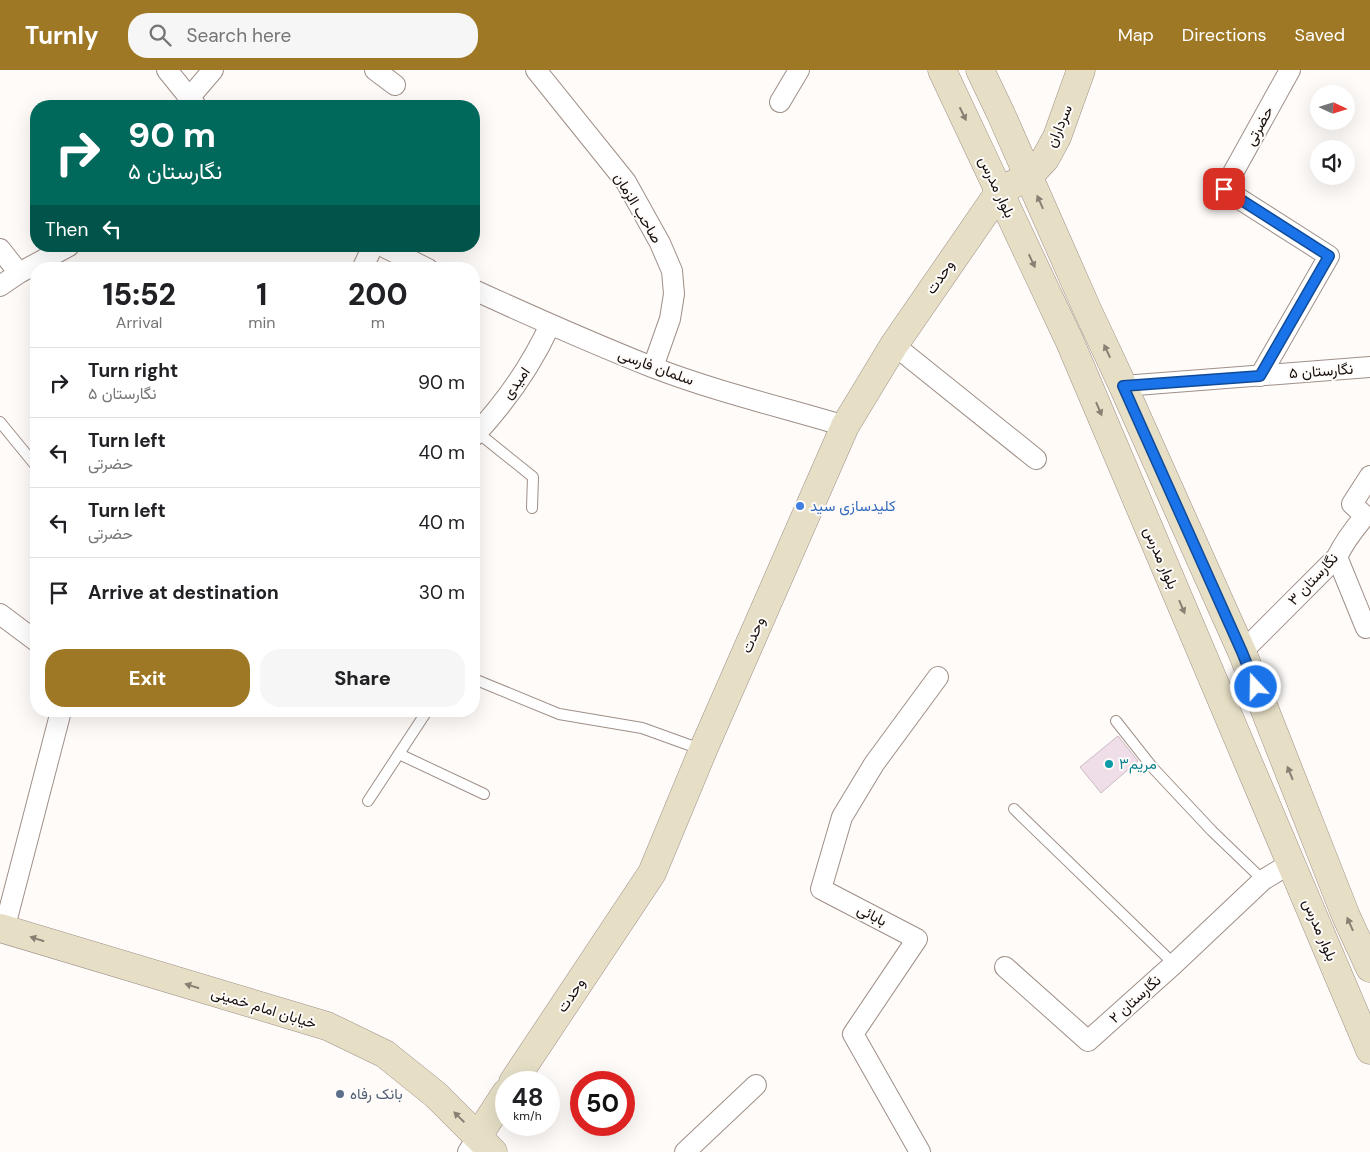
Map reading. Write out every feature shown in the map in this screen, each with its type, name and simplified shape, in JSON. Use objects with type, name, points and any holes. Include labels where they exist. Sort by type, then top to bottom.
[{"type":"main road","name":"بلوار مدرس","points":[[942,70],[1070,342],[1370,1050]]},
{"type":"main road","name":"بلوار مدرس","points":[[980,70],[1242,652],[1346,916],[1370,968]]},
{"type":"main road","name":"سرداران","points":[[1029,176],[1044,159],[1057,137],[1081,70]]},
{"type":"main road","points":[[1000,191],[1029,176]]},
{"type":"main road","name":"وحدت","points":[[520,1071],[652,874],[703,750],[845,426],[894,345],[1000,191]]},
{"type":"main road","name":"خیابان امام خمینی","points":[[2,929],[327,1026],[385,1054],[436,1095],[480,1147]]},
{"type":"main road","points":[[480,1147],[495,1116]]},
{"type":"street","points":[[167,70],[190,100]]},
{"type":"street","points":[[193,100],[213,70]]},
{"type":"street","points":[[375,70],[395,85]]},
{"type":"street","name":"صاحب الزمان","points":[[536,70],[626,182],[660,243],[672,271],[674,294],[670,319],[653,367]]},
{"type":"street","points":[[780,102],[799,70]]},
{"type":"street","name":"حضرتی","points":[[1260,376],[1329,256],[1224,189],[1290,70]]},
{"type":"street","points":[[0,249],[19,273]]},
{"type":"street","points":[[39,262],[58,252]]},
{"type":"street","points":[[394,252],[414,262]]},
{"type":"street","points":[[0,286],[30,267]]},
{"type":"street","name":"سلمان فارسی","points":[[480,293],[550,325],[653,367],[716,388],[845,426]]},
{"type":"street","name":"امیدی","points":[[480,428],[525,372],[550,325]]},
{"type":"street","points":[[894,345],[1036,459]]},
{"type":"street","name":"نگارستان ۵","points":[[1123,386],[1370,367]]},
{"type":"street","name":"نگارستان ۳","points":[[1242,652],[1337,557],[1349,535],[1365,516],[1352,504],[1370,476]]},
{"type":"street","points":[[1337,557],[1369,628]]},
{"type":"street","points":[[0,614],[30,636]]},
{"type":"street","name":"بابائی","points":[[920,1152],[853,1034],[917,939],[821,889],[842,818],[874,764],[938,677]]},
{"type":"street","points":[[2,929],[59,717]]},
{"type":"street","name":"نگارستان ۲","points":[[1005,968],[1088,1041],[1174,964],[1263,880],[1290,863]]},
{"type":"street","points":[[685,1152],[756,1085]]},
{"type":"lane","points":[[0,422],[30,459]]},
{"type":"lane","points":[[480,438],[533,477],[532,508]]},
{"type":"lane","points":[[480,681],[559,714],[642,728],[703,750]]},
{"type":"lane","points":[[368,801],[423,717]]},
{"type":"lane","points":[[1116,721],[1152,768],[1212,831],[1263,880]]},
{"type":"lane","points":[[399,754],[484,794]]},
{"type":"lane","points":[[1014,809],[1174,964]]},
{"type":"building","name":"مریم۳","points":[[1118,736],[1138,761],[1101,793],[1080,767]]},
{"type":"place","name":"کلیدسازی سید","points":[[800,506]]},
{"type":"place","name":"مریم۳","points":[[1109,764]]},
{"type":"place","name":"بانک رفاه","points":[[340,1094]]},
{"type":"route","points":[[1224,189],[1329,256],[1260,376],[1123,386],[1256,687]]}]
